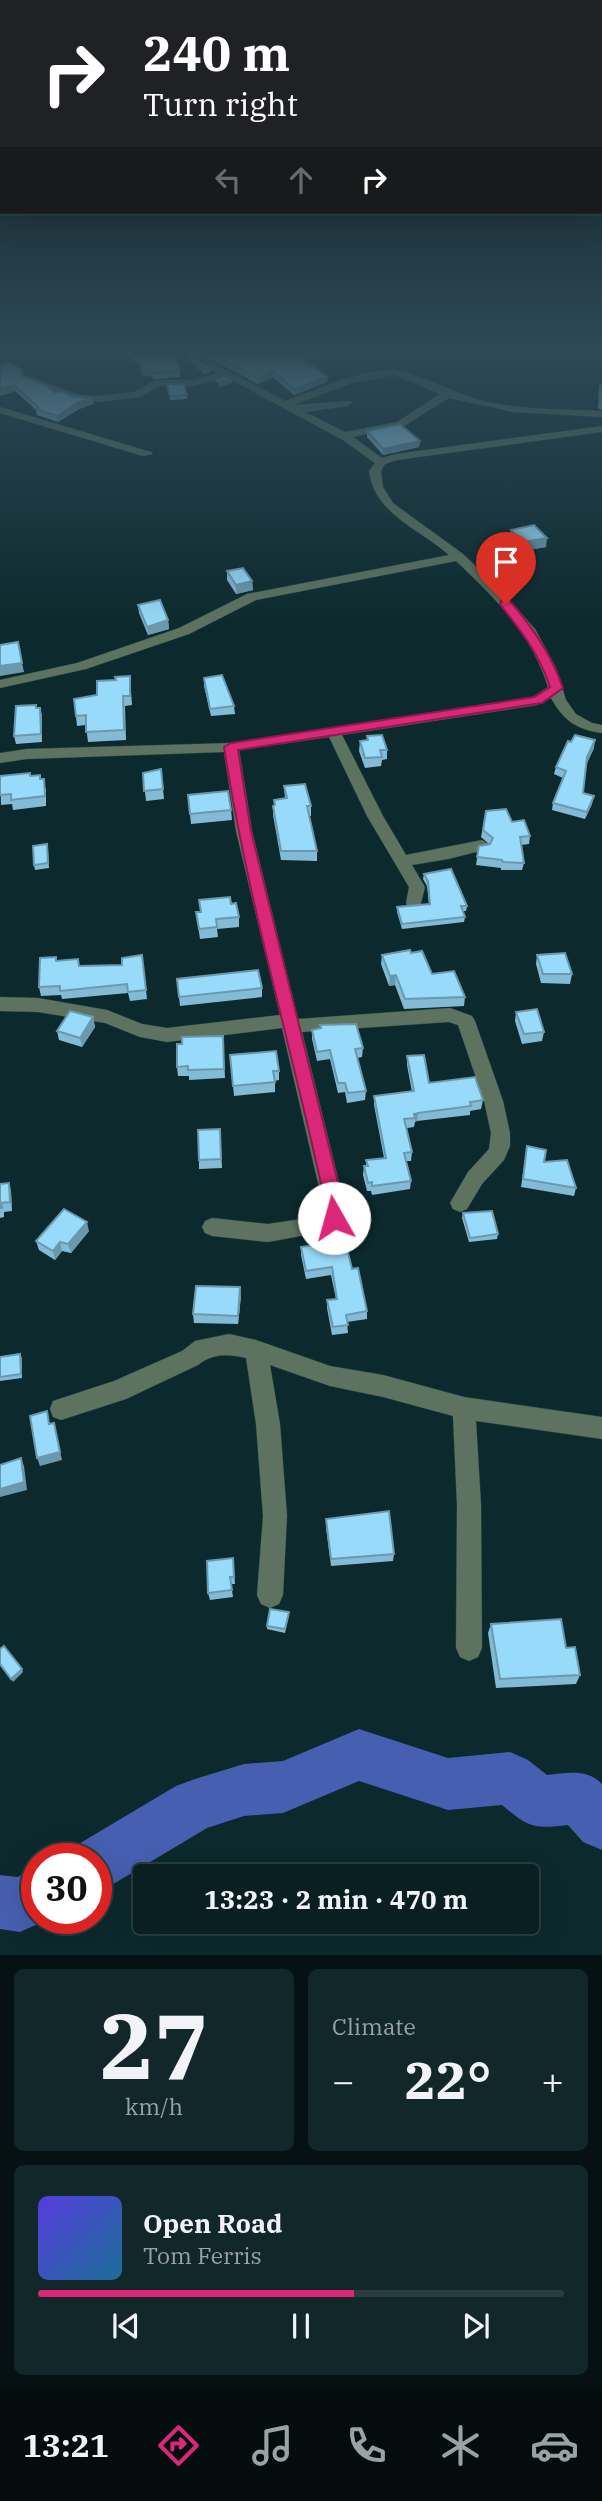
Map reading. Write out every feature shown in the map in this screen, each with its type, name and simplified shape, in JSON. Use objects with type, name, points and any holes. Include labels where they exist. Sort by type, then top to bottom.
[{"type":"street","points":[[118,445],[147,454]]},
{"type":"street","points":[[356,445],[381,462]]},
{"type":"street","points":[[487,445],[396,457],[381,462],[375,471],[377,487],[389,505],[459,557],[493,589],[530,632],[550,668],[559,700],[571,718]]},
{"type":"street","points":[[0,684],[81,666],[184,631],[252,597],[459,557]]},
{"type":"street","points":[[0,758],[27,754],[231,747],[537,701],[556,688]]},
{"type":"street","points":[[537,701],[588,727],[602,729]]},
{"type":"street","points":[[333,732],[375,817],[417,887],[414,903]]},
{"type":"street","points":[[212,1227],[268,1233],[326,1224],[334,1218],[336,1211],[244,831],[231,747]]},
{"type":"street","points":[[402,861],[448,854],[482,845]]},
{"type":"street","points":[[0,1004],[38,1005],[107,1017],[140,1030],[167,1035],[289,1023],[450,1015],[466,1021],[469,1042],[492,1097],[500,1146],[493,1161],[482,1169],[460,1203]]},
{"type":"street","points":[[61,1409],[118,1391],[190,1358],[203,1348],[229,1344],[256,1350],[330,1376],[383,1386],[464,1408],[602,1428]]},
{"type":"street","points":[[256,1350],[268,1424],[275,1516],[270,1595]]},
{"type":"street","points":[[464,1408],[470,1505],[469,1648]]},
{"type":"building","points":[[380,445],[400,445],[383,449]]},
{"type":"building","points":[[534,525],[547,538],[523,542],[511,530]]},
{"type":"building","points":[[243,568],[252,581],[236,585],[227,571]]},
{"type":"building","points":[[160,600],[168,620],[147,627],[138,605]]},
{"type":"building","points":[[18,642],[22,663],[0,666],[0,645]]},
{"type":"building","points":[[222,675],[234,706],[210,709],[204,678]]},
{"type":"building","points":[[130,676],[130,696],[123,696],[124,730],[86,732],[86,715],[76,716],[74,699],[97,695],[97,681]]},
{"type":"building","points":[[36,705],[36,708],[40,708],[41,734],[14,736],[16,706]]},
{"type":"building","points":[[382,735],[387,750],[380,750],[382,757],[365,758],[360,741],[368,740],[367,736]]},
{"type":"building","points":[[575,735],[595,740],[587,757],[583,793],[594,796],[587,812],[553,803],[566,771],[556,767],[568,741],[571,742]]},
{"type":"building","points":[[161,769],[163,789],[144,791],[143,773]]},
{"type":"building","points":[[30,773],[30,776],[40,775],[40,779],[44,779],[45,796],[11,800],[11,794],[0,795],[0,776]]},
{"type":"building","points":[[305,784],[317,851],[281,851],[274,800],[287,798],[284,786]]},
{"type":"building","points":[[228,791],[231,810],[190,814],[188,795]]},
{"type":"building","points":[[506,809],[512,822],[524,820],[530,836],[520,837],[524,863],[477,857],[479,846],[490,844],[493,838],[483,830],[486,811]]},
{"type":"building","points":[[47,844],[48,863],[34,865],[33,846]]},
{"type":"building","points":[[451,869],[467,906],[461,906],[465,917],[402,924],[397,907],[430,904],[428,881],[424,874]]},
{"type":"building","points":[[230,897],[231,904],[236,903],[239,917],[216,919],[217,927],[199,929],[196,912],[201,912],[199,900]]},
{"type":"building","points":[[410,950],[411,953],[422,951],[432,974],[454,971],[465,997],[405,999],[396,975],[390,976],[382,955]]},
{"type":"building","points":[[565,953],[572,974],[543,974],[537,955]]},
{"type":"building","points":[[142,955],[146,990],[128,992],[127,984],[60,991],[60,986],[39,987],[40,958],[56,957],[56,961],[78,959],[79,966],[122,965],[122,958]]},
{"type":"building","points":[[258,970],[262,988],[179,997],[177,979]]},
{"type":"building","points":[[537,1009],[544,1032],[524,1034],[516,1012]]},
{"type":"building","points":[[70,1011],[93,1017],[80,1038],[57,1031]]},
{"type":"building","points":[[356,1024],[363,1048],[355,1049],[366,1091],[348,1093],[345,1083],[338,1083],[330,1050],[317,1052],[312,1030],[321,1028],[320,1025]]},
{"type":"building","points":[[223,1036],[224,1069],[188,1070],[188,1066],[177,1067],[177,1044],[182,1044],[182,1037]]},
{"type":"building","points":[[276,1051],[279,1071],[273,1071],[275,1082],[233,1086],[230,1055]]},
{"type":"building","points":[[424,1055],[429,1083],[475,1077],[483,1100],[470,1102],[471,1106],[418,1113],[414,1114],[415,1118],[404,1119],[412,1152],[404,1153],[411,1181],[372,1186],[372,1182],[368,1183],[364,1166],[368,1166],[366,1160],[386,1158],[374,1096],[414,1091],[407,1056]]},
{"type":"building","points":[[220,1129],[221,1159],[199,1160],[198,1130]]},
{"type":"building","points":[[527,1146],[546,1150],[544,1162],[567,1160],[576,1188],[523,1179]]},
{"type":"building","points":[[9,1183],[10,1202],[1,1203],[0,1208],[0,1184]]},
{"type":"building","points":[[64,1209],[87,1222],[68,1244],[60,1242],[53,1251],[36,1241]]},
{"type":"building","points":[[492,1211],[498,1234],[470,1238],[463,1213]]},
{"type":"building","points":[[345,1240],[352,1269],[358,1268],[367,1311],[346,1315],[348,1325],[333,1327],[327,1300],[337,1299],[332,1267],[306,1271],[301,1247]]},
{"type":"building","points":[[196,1286],[240,1287],[238,1316],[193,1314]]},
{"type":"building","points":[[20,1354],[21,1374],[0,1377],[0,1357]]},
{"type":"building","points":[[47,1411],[49,1424],[54,1423],[60,1452],[37,1458],[30,1416]]},
{"type":"building","points":[[21,1458],[24,1482],[0,1489],[0,1465]]},
{"type":"building","points":[[389,1511],[394,1554],[331,1559],[326,1519]]},
{"type":"building","points":[[233,1558],[234,1577],[230,1577],[232,1590],[208,1593],[207,1561]]},
{"type":"building","points":[[270,1609],[289,1612],[285,1629],[267,1626]]},
{"type":"building","points":[[561,1619],[566,1648],[575,1647],[580,1675],[500,1679],[491,1624]]},
{"type":"building","points":[[4,1646],[22,1669],[11,1679],[0,1664],[0,1649]]},
{"type":"waterway","points":[[112,1854],[195,1805],[244,1790],[283,1787],[359,1755],[448,1784],[510,1778],[539,1802],[579,1798],[602,1823]]},
{"type":"waterway","points":[[0,1902],[21,1904]]},
{"type":"route","points":[[334,1218],[336,1211],[323,1149],[288,1021],[244,831],[231,747],[537,701],[556,688],[550,668],[530,632],[506,604]]}]
